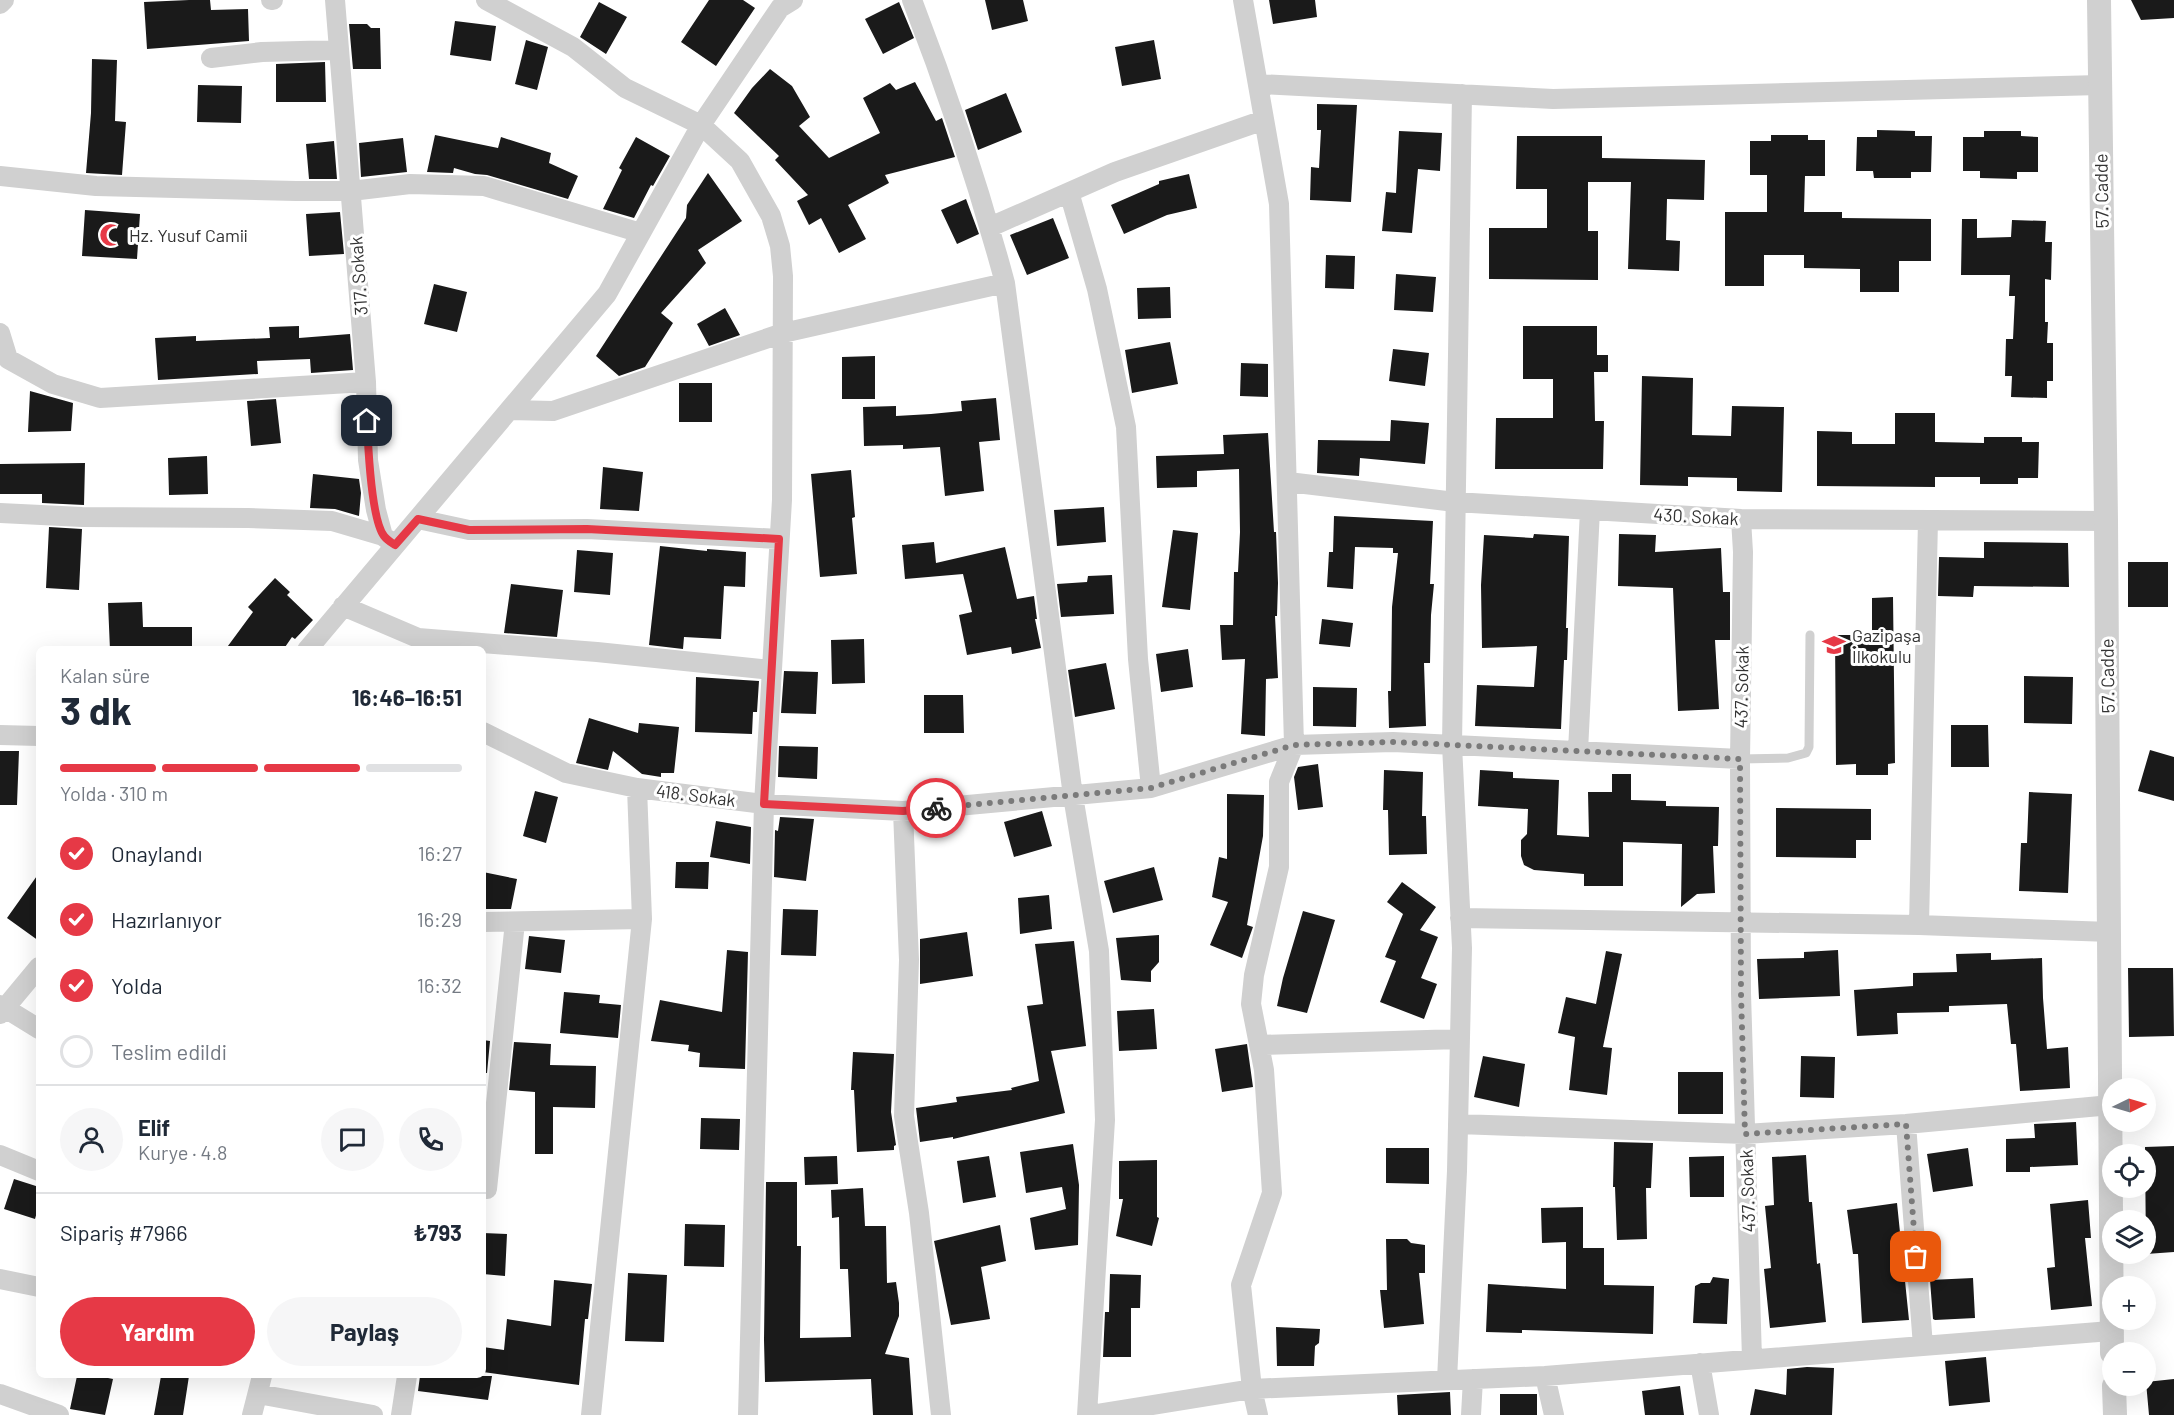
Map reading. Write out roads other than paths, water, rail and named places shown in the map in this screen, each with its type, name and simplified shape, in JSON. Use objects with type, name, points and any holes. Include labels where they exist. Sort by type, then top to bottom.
[{"type":"street","points":[[0,4],[4,0]]},
{"type":"street","name":"317. Sokak","points":[[335,0],[366,382],[368,460],[376,510],[389,541]]},
{"type":"street","points":[[486,0],[573,47],[625,88],[701,125],[740,161],[771,216],[780,246],[783,276],[782,500],[764,804],[748,1415]]},
{"type":"street","points":[[912,0],[947,90],[1005,283],[1073,796],[1100,951],[1105,1120],[1088,1415],[1252,1389],[1545,1376],[1923,1346],[2102,1342]]},
{"type":"street","points":[[1243,0],[1279,204],[1294,745],[1279,782],[1278,867],[1254,975],[1251,1004],[1264,1070],[1272,1193],[1241,1285],[1252,1389],[1258,1415]]},
{"type":"street","name":"57. Cadde","points":[[2099,0],[2111,1078]]},
{"type":"street","points":[[310,646],[343,606],[389,541],[418,519],[608,294],[701,125],[782,3]]},
{"type":"street","points":[[211,58],[262,52],[339,50]]},
{"type":"street","points":[[1258,84],[1553,99],[2100,85]]},
{"type":"street","points":[[1447,1380],[1458,1124],[1462,948],[1452,745],[1462,94]]},
{"type":"street","points":[[990,227],[1116,172],[1264,120]]},
{"type":"street","points":[[0,176],[96,186],[351,191],[410,184],[484,186],[641,232]]},
{"type":"street","points":[[1069,192],[1097,289],[1126,427],[1138,659],[1151,788]]},
{"type":"street","points":[[509,410],[553,411],[783,333],[1005,283]]},
{"type":"street","points":[[0,333],[8,359],[53,384],[100,398],[366,382]]},
{"type":"street","name":"430. Sokak","points":[[1288,482],[1455,502],[1741,519],[2106,521]]},
{"type":"street","points":[[1578,751],[1590,510]]},
{"type":"street","points":[[0,513],[82,518],[248,518],[332,521],[389,541]]},
{"type":"street","points":[[418,519],[469,530],[587,529],[779,539]]},
{"type":"street","name":"437. Sokak","points":[[1741,519],[1743,552],[1740,759],[1741,923],[1752,1359]]},
{"type":"street","points":[[1919,925],[1928,520]]},
{"type":"street","points":[[343,606],[418,638],[597,652],[771,670]]},
{"type":"street","name":"418. Sokak","points":[[486,733],[566,773],[637,788],[764,804],[903,811],[1151,788],[1294,745],[1393,742],[1740,759]]},
{"type":"street","points":[[0,735],[36,736]]},
{"type":"street","points":[[591,1415],[642,919],[637,788]]},
{"type":"street","points":[[903,811],[909,960],[904,1116],[919,1213],[941,1415]]},
{"type":"street","points":[[1460,918],[1919,925],[2109,932]]},
{"type":"street","points":[[486,922],[642,919]]},
{"type":"street","points":[[487,1189],[515,922]]},
{"type":"street","points":[[36,970],[2,1009],[36,1027]]},
{"type":"street","points":[[1259,1045],[1460,1039]]},
{"type":"street","points":[[1458,1124],[1745,1134],[1906,1124],[2102,1106]]},
{"type":"street","points":[[1906,1124],[1923,1346]]},
{"type":"street","name":"57. Cadde","points":[[2111,1132],[2112,1342]]},
{"type":"street","points":[[0,1155],[36,1170]]},
{"type":"street","points":[[0,1280],[36,1286]]},
{"type":"street","points":[[1700,1364],[1709,1415]]},
{"type":"street","points":[[1545,1376],[1554,1415]]},
{"type":"street","points":[[401,1415],[407,1378]]},
{"type":"street","points":[[1471,1415],[1473,1379]]},
{"type":"street","points":[[252,1415],[260,1385],[373,1415]]},
{"type":"street","points":[[0,1394],[59,1415]]},
{"type":"street","points":[[2114,1396],[2115,1415]]},
{"type":"lane","points":[[1740,759],[1788,758],[1806,753],[1809,747],[1810,635]]},
{"type":"place","name":"Hz. Yusuf Camii","points":[[111,235]]},
{"type":"place","name":"Gazipaşa İlkokulu","points":[[1834,645]]}]
